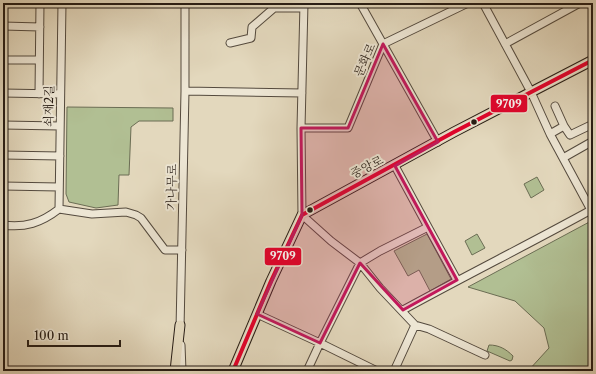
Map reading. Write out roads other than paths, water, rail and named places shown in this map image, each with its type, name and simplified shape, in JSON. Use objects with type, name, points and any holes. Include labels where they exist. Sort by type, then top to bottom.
[{"type":"main road","name":"중앙로","points":[[302,215],[593,60]]},
{"type":"main road","points":[[233,371],[271,281],[302,215]]},
{"type":"main road","points":[[175,371],[180,325]]},
{"type":"street","points":[[39,94],[40,3]]},
{"type":"street","name":"쇠재2길","points":[[59,208],[62,3]]},
{"type":"street","name":"가나무로","points":[[182,371],[180,325],[186,91],[185,3]]},
{"type":"street","points":[[360,3],[438,142]]},
{"type":"street","name":"문화로","points":[[301,128],[348,128],[383,44],[468,3]]},
{"type":"street","points":[[403,310],[592,209],[550,134],[531,92],[483,3]]},
{"type":"street","points":[[505,44],[580,3]]},
{"type":"street","points":[[230,43],[251,38],[252,27],[274,8],[304,6],[301,128],[302,215],[331,241],[360,263],[380,288],[416,325],[429,329],[485,355]]},
{"type":"street","points":[[3,26],[40,27]]},
{"type":"street","points":[[3,60],[39,60]]},
{"type":"street","points":[[186,91],[302,93]]},
{"type":"street","points":[[3,93],[60,94]]},
{"type":"street","points":[[555,106],[570,135],[593,124]]},
{"type":"street","points":[[3,125],[60,126]]},
{"type":"street","points":[[550,134],[564,126]]},
{"type":"street","points":[[563,158],[593,141]]},
{"type":"street","points":[[3,155],[60,156]]},
{"type":"street","points":[[395,166],[457,280]]},
{"type":"street","points":[[3,186],[59,187]]},
{"type":"street","points":[[3,225],[24,226],[50,216],[59,208],[92,214],[126,212],[141,218],[165,250],[182,250]]},
{"type":"street","points":[[307,371],[360,263],[380,251],[428,227]]},
{"type":"street","points":[[257,314],[377,371]]},
{"type":"street","points":[[394,371],[416,325]]}]
